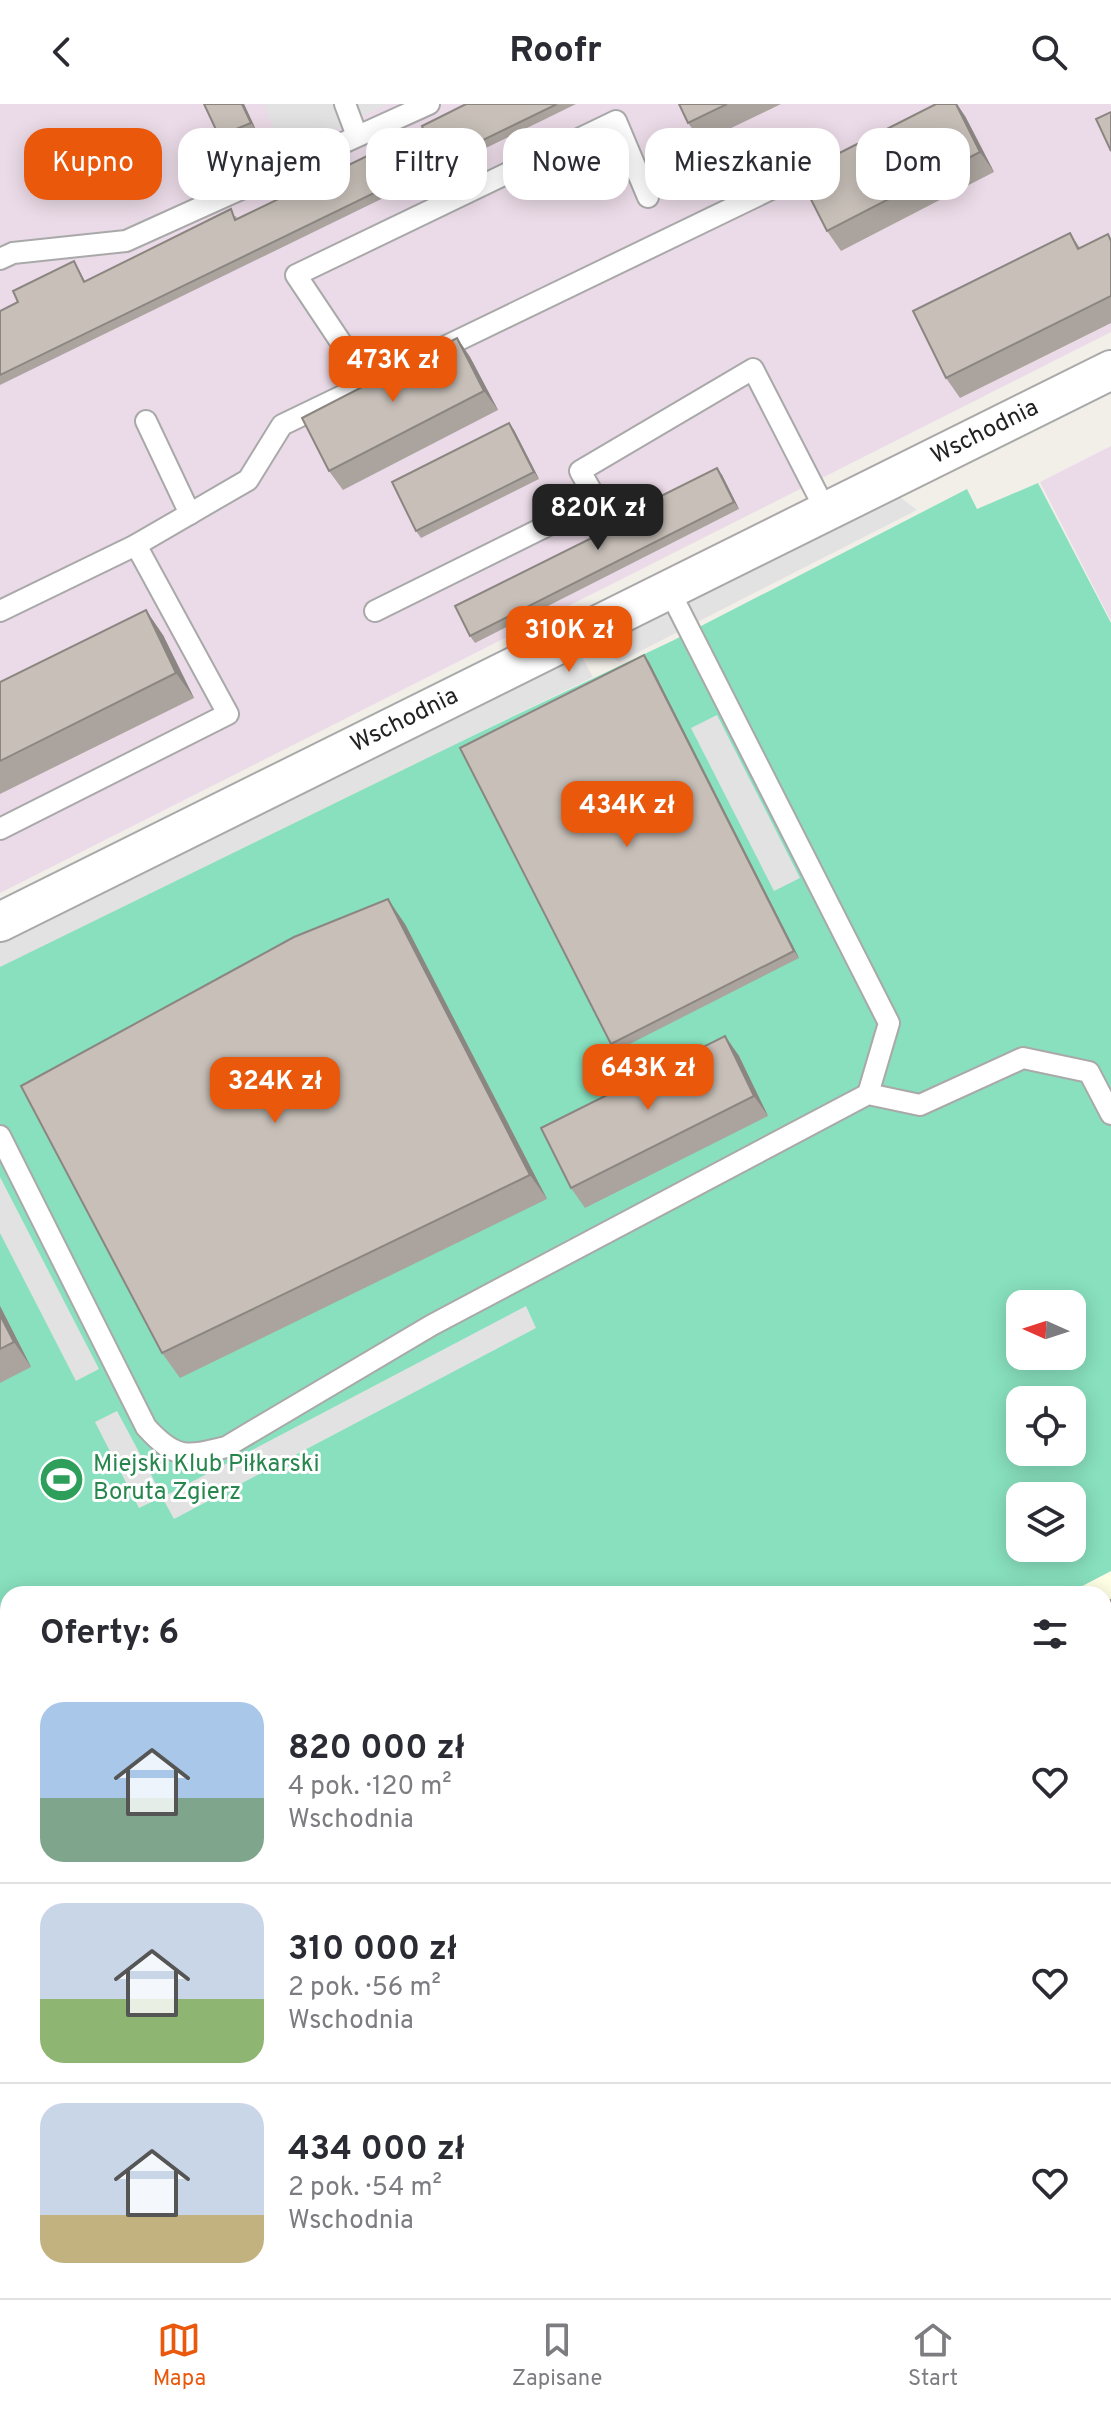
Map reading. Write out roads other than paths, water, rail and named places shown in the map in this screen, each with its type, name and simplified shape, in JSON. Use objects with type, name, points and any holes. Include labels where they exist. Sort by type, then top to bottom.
[{"type":"street","name":"Wschodnia","points":[[0,922],[1111,370]]},
{"type":"lane","points":[[345,104],[357,136]]},
{"type":"lane","points":[[0,259],[13,253],[126,241],[429,104]]},
{"type":"lane","points":[[344,347],[296,275],[616,121],[645,190]]},
{"type":"lane","points":[[0,611],[136,545],[248,480],[282,425],[748,200]]},
{"type":"lane","points":[[375,611],[597,501],[580,471],[753,369],[826,511]]},
{"type":"lane","points":[[146,421],[190,514]]},
{"type":"lane","points":[[0,829],[228,714],[136,545]]},
{"type":"lane","points":[[669,590],[889,1023],[868,1094]]},
{"type":"lane","points":[[0,1136],[146,1427],[165,1447],[195,1455],[226,1447],[432,1325],[868,1094],[920,1105],[1023,1058],[1089,1072],[1111,1114]]},
{"type":"place","name":"Miejski Klub Piłkarski Boruta Zgierz","points":[[62,1479]]}]
